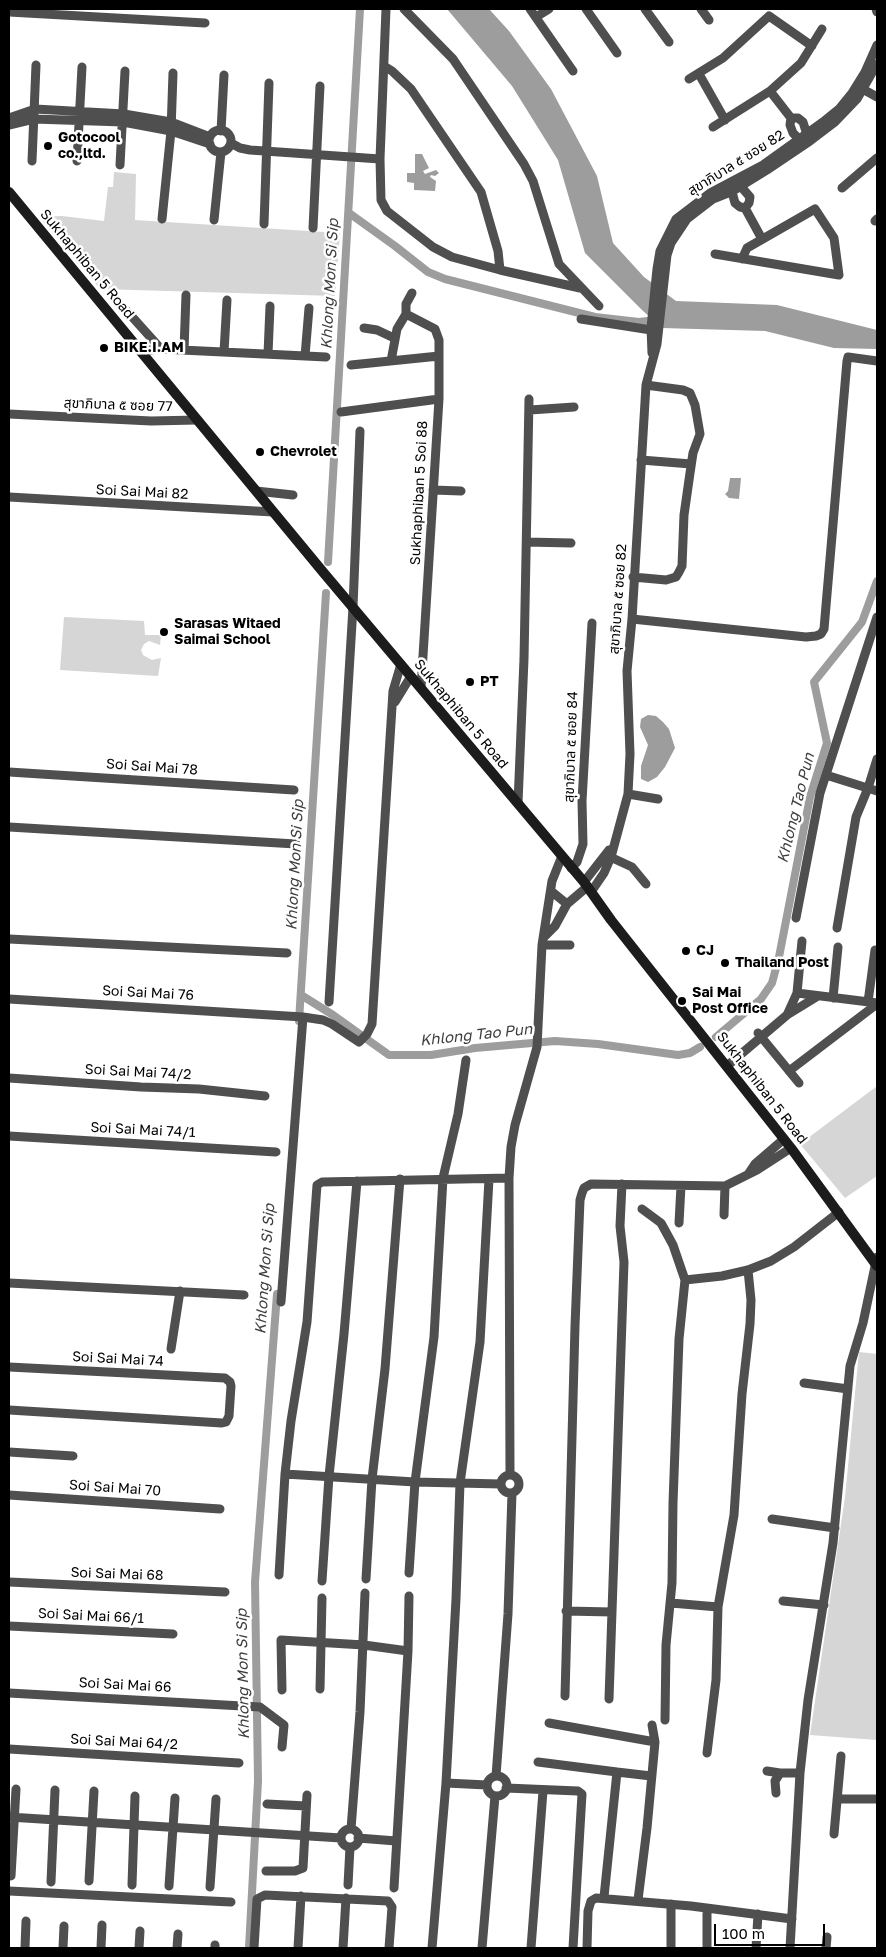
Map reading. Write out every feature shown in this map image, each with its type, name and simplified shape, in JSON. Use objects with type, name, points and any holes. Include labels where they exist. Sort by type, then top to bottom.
[{"type":"main road","name":"Sukhaphiban 5 Road","points":[[9,192],[331,582],[588,887],[877,1262]]},
{"type":"street","points":[[386,9],[380,159],[381,200],[387,211],[443,253],[500,270],[552,280],[580,288]]},
{"type":"street","points":[[404,9],[453,59],[530,173],[560,264],[598,306]]},
{"type":"street","points":[[530,9],[573,71]]},
{"type":"street","points":[[536,17],[549,9]]},
{"type":"street","points":[[586,9],[618,53]]},
{"type":"street","points":[[645,9],[669,42]]},
{"type":"street","points":[[701,9],[709,20]]},
{"type":"street","points":[[9,12],[205,22]]},
{"type":"street","points":[[689,79],[700,74],[723,58],[772,13],[812,46]]},
{"type":"street","points":[[713,127],[770,90],[801,63],[822,29]]},
{"type":"street","name":"สุขาภิบาล ๕ ซอย 82","points":[[871,77],[877,46]]},
{"type":"street","name":"สุขาภิบาล ๕ ซอย 82","points":[[542,941],[555,926],[568,904],[588,887],[608,856],[614,844],[628,794],[630,754],[627,671],[632,619],[633,577],[646,386],[653,356],[662,245],[676,219],[710,193],[734,185],[805,140],[871,77],[877,64]]},
{"type":"street","points":[[32,161],[36,65]]},
{"type":"street","points":[[384,66],[392,70],[411,89],[481,192],[498,250],[500,270]]},
{"type":"street","points":[[77,161],[82,67]]},
{"type":"street","points":[[120,165],[125,72]]},
{"type":"street","points":[[162,220],[171,127],[173,73]]},
{"type":"street","points":[[700,74],[725,120]]},
{"type":"street","points":[[221,130],[224,76]]},
{"type":"street","points":[[264,224],[269,83]]},
{"type":"street","points":[[313,228],[320,86]]},
{"type":"street","points":[[860,87],[877,97]]},
{"type":"street","points":[[770,90],[792,118],[791,129],[805,140]]},
{"type":"street","points":[[9,118],[35,109],[123,118],[171,127],[210,140]]},
{"type":"street","points":[[9,125],[34,119],[80,115]]},
{"type":"street","points":[[221,130],[228,135],[231,143],[240,148],[266,152],[380,159]]},
{"type":"street","points":[[210,140],[217,131],[221,130]]},
{"type":"street","points":[[210,140],[212,148],[221,152],[226,151],[231,143]]},
{"type":"street","points":[[214,220],[221,152]]},
{"type":"street","points":[[842,188],[877,158]]},
{"type":"street","points":[[734,185],[734,203],[745,208],[762,239]]},
{"type":"street","points":[[734,185],[750,197],[749,203],[745,208]]},
{"type":"street","points":[[715,254],[742,259],[839,275],[834,238],[815,209],[748,248],[742,259]]},
{"type":"street","points":[[552,280],[560,264]]},
{"type":"street","points":[[391,361],[394,338],[406,314],[406,304],[412,293]]},
{"type":"street","points":[[184,350],[186,295]]},
{"type":"street","points":[[224,352],[227,300]]},
{"type":"street","points":[[268,354],[270,306]]},
{"type":"street","points":[[305,356],[308,308]]},
{"type":"street","points":[[126,310],[161,349]]},
{"type":"street","points":[[406,314],[435,329],[439,340],[439,399]]},
{"type":"street","points":[[581,319],[654,329]]},
{"type":"street","points":[[364,328],[377,330],[394,338]]},
{"type":"street","points":[[140,351],[161,349],[326,357]]},
{"type":"street","points":[[351,365],[439,356]]},
{"type":"street","points":[[632,619],[806,637],[821,634],[824,629],[847,361],[848,357],[877,361]]},
{"type":"street","points":[[633,577],[666,580],[676,577],[680,572],[682,566],[684,515],[691,464],[700,434],[695,405],[690,393],[683,390],[646,386]]},
{"type":"street","name":"Sukhaphiban 5 Soi 88","points":[[341,412],[439,399],[421,688]]},
{"type":"street","points":[[518,803],[524,659],[529,399]]},
{"type":"street","points":[[530,410],[574,407]]},
{"type":"street","name":"สุขาภิบาล ๕ ซอย 77","points":[[9,414],[151,421],[197,420]]},
{"type":"street","points":[[329,1002],[354,607],[360,431]]},
{"type":"street","points":[[641,460],[691,464]]},
{"type":"street","points":[[433,490],[461,491]]},
{"type":"street","points":[[256,491],[293,495]]},
{"type":"street","name":"Soi Sai Mai 82","points":[[9,498],[274,512]]},
{"type":"street","points":[[527,542],[571,543]]},
{"type":"street","points":[[796,918],[816,808],[875,630],[877,618]]},
{"type":"street","name":"สุขาภิบาล ๕ ซอย 84","points":[[571,868],[577,862],[583,844],[582,802],[592,624]]},
{"type":"street","points":[[394,704],[394,684],[401,664]]},
{"type":"street","points":[[394,704],[396,697],[411,676]]},
{"type":"street","name":"Soi Sai Mai 76","points":[[9,1000],[301,1017],[323,1020],[358,1042],[364,1037],[372,1024],[394,704]]},
{"type":"street","points":[[837,928],[856,817],[868,788],[877,758]]},
{"type":"street","name":"Soi Sai Mai 78","points":[[9,772],[294,790]]},
{"type":"street","points":[[826,775],[877,791]]},
{"type":"street","points":[[628,794],[658,799]]},
{"type":"street","points":[[9,827],[296,844]]},
{"type":"street","points":[[510,1474],[509,1178],[515,1125],[537,1044],[542,941],[552,881],[562,856]]},
{"type":"street","points":[[608,856],[632,867],[646,884]]},
{"type":"street","points":[[551,891],[568,904]]},
{"type":"street","points":[[9,939],[287,953]]},
{"type":"street","points":[[542,941],[570,945]]},
{"type":"street","points":[[787,1015],[797,993],[802,941]]},
{"type":"street","points":[[833,998],[838,947]]},
{"type":"street","points":[[874,1003],[875,950]]},
{"type":"street","points":[[797,993],[874,1003]]},
{"type":"street","points":[[725,1064],[787,1015],[818,996]]},
{"type":"street","points":[[789,1071],[874,1003]]},
{"type":"street","points":[[281,1302],[301,1017]]},
{"type":"street","points":[[762,1034],[799,1083]]},
{"type":"street","points":[[409,1573],[415,1482],[434,1337],[443,1178],[458,1114],[466,1060]]},
{"type":"street","name":"Soi Sai Mai 74/2","points":[[9,1078],[199,1089],[265,1096]]},
{"type":"street","name":"Soi Sai Mai 74/1","points":[[9,1136],[276,1152]]},
{"type":"street","points":[[749,1173],[755,1164],[784,1139]]},
{"type":"street","points":[[565,1696],[566,1611],[580,1200],[582,1193],[591,1184],[725,1186],[761,1168],[791,1148]]},
{"type":"street","points":[[279,1574],[291,1421],[307,1322],[316,1185],[322,1182],[357,1180],[509,1178]]},
{"type":"street","points":[[366,1579],[372,1479],[385,1369],[400,1179]]},
{"type":"street","points":[[432,1948],[446,1782],[460,1483],[480,1342],[489,1179]]},
{"type":"street","points":[[322,1581],[329,1476],[357,1180]]},
{"type":"street","points":[[609,1699],[624,1262],[620,1226],[622,1184]]},
{"type":"street","points":[[679,1224],[681,1186]]},
{"type":"street","points":[[724,1215],[725,1186]]},
{"type":"street","points":[[642,1209],[662,1223],[673,1245],[685,1280],[679,1339],[671,1603],[667,1630],[665,1720]]},
{"type":"street","points":[[685,1280],[722,1276],[748,1270],[771,1261],[794,1247],[839,1212]]},
{"type":"street","points":[[790,1948],[800,1773],[808,1700],[835,1528],[850,1366],[863,1323],[877,1262]]},
{"type":"street","points":[[707,1753],[716,1680],[718,1607],[734,1515],[742,1394],[750,1324],[751,1300],[748,1270]]},
{"type":"street","points":[[9,1283],[244,1295]]},
{"type":"street","points":[[171,1349],[180,1291]]},
{"type":"street","name":"Soi Sai Mai 74","points":[[9,1367],[225,1378],[230,1382],[231,1386],[229,1416],[226,1422],[222,1423],[9,1410]]},
{"type":"street","points":[[804,1383],[848,1390]]},
{"type":"street","points":[[9,1452],[73,1456]]},
{"type":"street","points":[[286,1474],[415,1482],[501,1484]]},
{"type":"street","points":[[510,1474],[503,1478],[501,1484],[503,1490],[512,1493]]},
{"type":"street","points":[[496,1776],[508,1614],[512,1493],[517,1489],[519,1483],[516,1477],[510,1474]]},
{"type":"street","name":"Soi Sai Mai 70","points":[[9,1495],[220,1509]]},
{"type":"street","points":[[772,1519],[835,1528]]},
{"type":"street","name":"Soi Sai Mai 68","points":[[9,1582],[225,1592]]},
{"type":"street","points":[[351,1829],[364,1645],[365,1593]]},
{"type":"street","points":[[394,1888],[408,1651],[409,1596]]},
{"type":"street","points":[[320,1689],[322,1598]]},
{"type":"street","points":[[782,1601],[824,1605]]},
{"type":"street","points":[[671,1603],[718,1607]]},
{"type":"street","points":[[566,1611],[612,1612]]},
{"type":"street","name":"Soi Sai Mai 66/1","points":[[9,1626],[173,1634]]},
{"type":"street","points":[[282,1690],[281,1640],[364,1645],[408,1651]]},
{"type":"street","name":"Soi Sai Mai 66","points":[[9,1693],[260,1707],[284,1725],[282,1747]]},
{"type":"street","points":[[548,1723],[655,1742]]},
{"type":"street","points":[[638,1900],[655,1742],[652,1725]]},
{"type":"street","name":"Soi Sai Mai 64/2","points":[[9,1749],[239,1763]]},
{"type":"street","points":[[834,1834],[841,1756]]},
{"type":"street","points":[[538,1762],[652,1776]]},
{"type":"street","points":[[767,1771],[800,1773]]},
{"type":"street","points":[[604,1898],[617,1772]]},
{"type":"street","points":[[776,1793],[775,1784],[780,1772]]},
{"type":"street","points":[[496,1776],[504,1780],[506,1788],[502,1794],[495,1796],[489,1792],[487,1785],[489,1780],[496,1776]]},
{"type":"street","points":[[446,1782],[487,1785]]},
{"type":"street","points":[[506,1788],[578,1791],[583,1796],[573,1948]]},
{"type":"street","points":[[11,1876],[11,1817],[16,1789]]},
{"type":"street","points":[[51,1882],[55,1790]]},
{"type":"street","points":[[531,1948],[543,1790]]},
{"type":"street","points":[[89,1881],[94,1791]]},
{"type":"street","points":[[266,1870],[296,1871],[303,1868],[307,1795]]},
{"type":"street","points":[[132,1885],[135,1796]]},
{"type":"street","points":[[482,1948],[495,1796]]},
{"type":"street","points":[[169,1886],[175,1798]]},
{"type":"street","points":[[210,1887],[216,1799]]},
{"type":"street","points":[[837,1799],[877,1799]]},
{"type":"street","points":[[267,1804],[306,1806]]},
{"type":"street","points":[[11,1817],[341,1838]]},
{"type":"street","points":[[351,1829],[356,1832],[358,1838],[356,1844],[350,1847],[343,1844],[341,1838],[345,1830],[351,1829]]},
{"type":"street","points":[[358,1838],[396,1841]]},
{"type":"street","points":[[348,1885],[350,1847]]},
{"type":"street","points":[[9,1891],[231,1902]]},
{"type":"street","points":[[254,1948],[257,1899],[265,1895],[388,1901],[392,1907],[389,1948]]},
{"type":"street","points":[[298,1948],[301,1896]]},
{"type":"street","points":[[343,1948],[346,1898]]},
{"type":"street","points":[[587,1948],[590,1905],[594,1898],[638,1900],[792,1919]]},
{"type":"street","points":[[671,1904],[671,1948]]},
{"type":"street","points":[[707,1908],[707,1948]]},
{"type":"street","points":[[756,1948],[758,1914]]},
{"type":"street","points":[[25,1948],[26,1922]]},
{"type":"street","points":[[101,1948],[102,1925]]},
{"type":"street","points":[[63,1948],[64,1926]]},
{"type":"street","points":[[139,1948],[140,1931]]},
{"type":"street","points":[[177,1948],[178,1934]]},
{"type":"street","points":[[826,1938],[826,1948]]},
{"type":"shaded area","points":[[447,9],[489,9],[509,31],[551,89],[597,176],[613,243],[644,277],[676,301],[777,305],[877,330],[877,349],[834,348],[765,331],[662,328],[585,253],[558,160],[512,86]]},
{"type":"shaded area","points":[[415,154],[422,154],[429,168],[423,171],[425,174],[436,170],[439,173],[430,177],[436,181],[435,191],[414,190],[414,183],[407,182],[407,173],[415,173]]},
{"type":"shaded area","points":[[114,172],[136,174],[135,220],[340,233],[335,296],[100,289],[39,217],[62,216],[104,221],[108,187],[113,187]]},
{"type":"shaded area","points":[[730,478],[741,478],[739,499],[729,498],[725,494],[728,491]]},
{"type":"shaded area","points":[[64,617],[144,621],[145,635],[161,635],[160,645],[149,641],[144,644],[141,650],[143,655],[152,660],[161,658],[158,676],[60,670]]},
{"type":"shaded area","points":[[648,715],[656,716],[669,729],[675,748],[665,767],[657,777],[648,782],[641,779],[641,766],[648,745],[640,727],[641,719]]},
{"type":"shaded area","points":[[877,1086],[877,1176],[845,1198],[800,1144]]},
{"type":"shaded area","points":[[859,1352],[877,1354],[877,1740],[810,1735],[845,1497]]},
{"type":"waterway","name":"Khlong Mon Si Sip","points":[[328,562],[360,9]]},
{"type":"waterway","points":[[349,213],[428,272],[445,279],[595,317],[639,322],[656,320]]},
{"type":"waterway","name":"Khlong Tao Pun","points":[[716,1037],[761,999],[772,983],[779,957],[810,797],[827,743],[814,682],[862,622],[877,581]]},
{"type":"waterway","name":"Khlong Mon Si Sip","points":[[299,1021],[326,593]]},
{"type":"waterway","name":"Khlong Tao Pun","points":[[301,995],[333,1015],[389,1055],[431,1055],[475,1048],[555,1041],[598,1044],[678,1055],[690,1053],[700,1047]]},
{"type":"waterway","name":"Khlong Mon Si Sip","points":[[249,1948],[258,1781],[255,1582],[277,1294]]},
{"type":"place","name":"Gotocool co.,ltd.","points":[[48,146]]},
{"type":"place","name":"BIKE.I.AM","points":[[104,348]]},
{"type":"place","name":"Chevrolet","points":[[260,452]]},
{"type":"place","name":"Sarasas Witaed Saimai School","points":[[164,632]]},
{"type":"place","name":"PT","points":[[470,682]]},
{"type":"place","name":"CJ","points":[[686,951]]},
{"type":"place","name":"Thailand Post","points":[[725,963]]},
{"type":"place","name":"Sai Mai Post Office","points":[[682,1001]]}]
